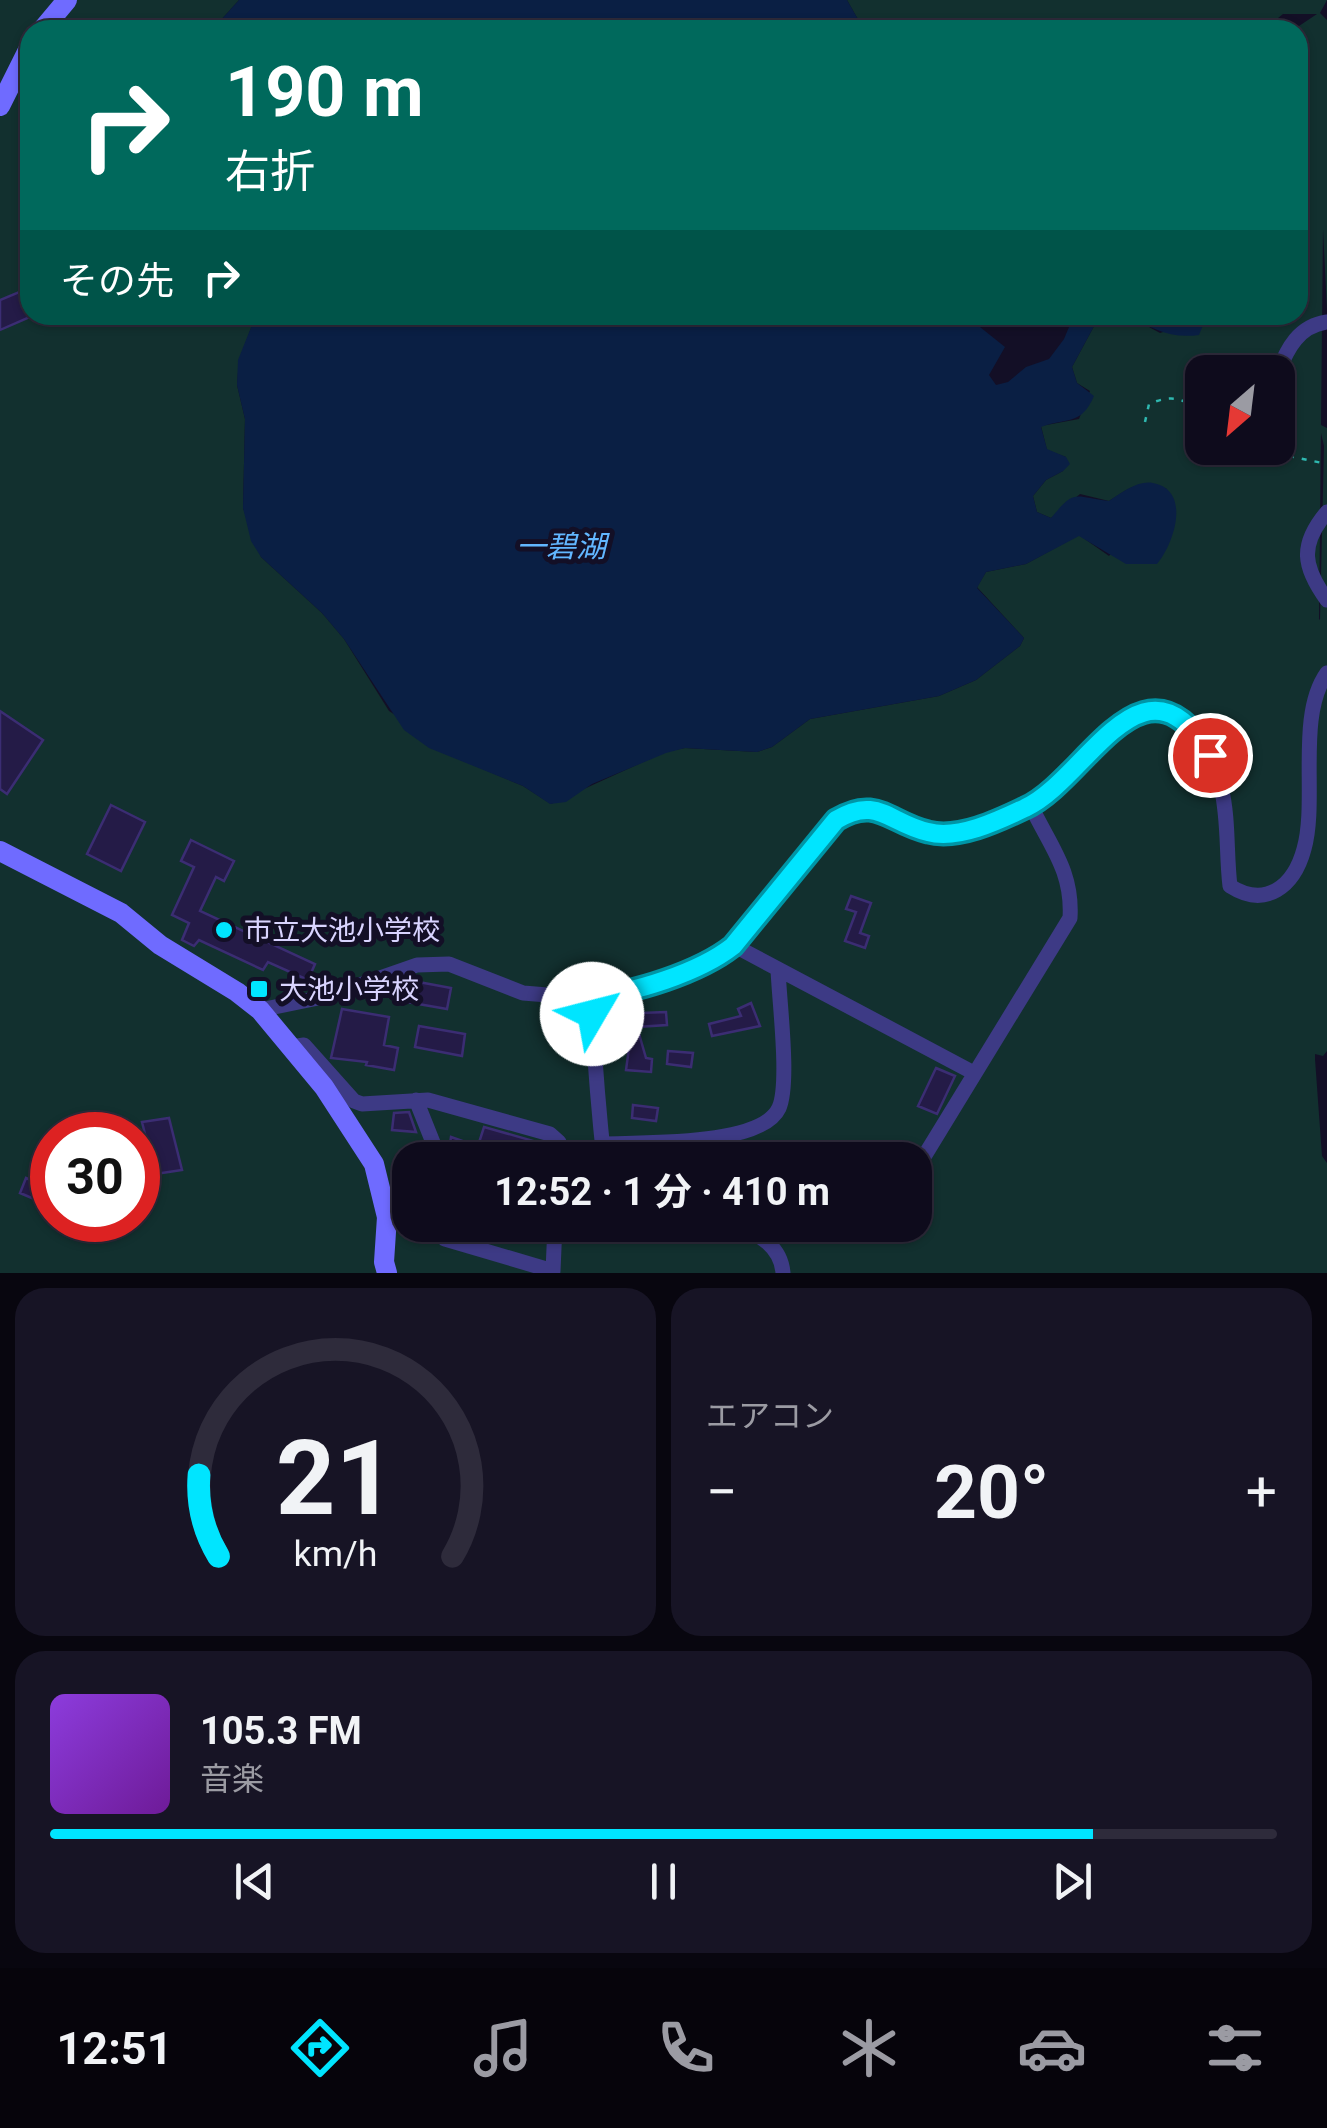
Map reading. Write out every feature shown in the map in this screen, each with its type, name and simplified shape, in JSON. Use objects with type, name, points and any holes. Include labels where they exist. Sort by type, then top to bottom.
[{"type":"street","points":[[50,20],[67,0]]},
{"type":"street","points":[[0,106],[20,66]]},
{"type":"street","points":[[1284,355],[1302,331],[1327,322]]},
{"type":"street","points":[[1327,512],[1315,526],[1306,554],[1310,577],[1327,600]]},
{"type":"street","points":[[260,1010],[328,996],[418,965],[450,964],[523,993],[591,996],[704,965],[733,946],[836,820],[854,809],[869,807],[929,833],[947,834],[973,828],[1031,806],[1120,725],[1148,712],[1175,714],[1196,731],[1222,788],[1230,886],[1254,898],[1270,896],[1296,870],[1305,846],[1314,698],[1327,673]]},
{"type":"street","points":[[932,1142],[1070,918],[1072,893],[1031,806]]},
{"type":"street","points":[[0,851],[120,913],[260,1010],[324,1088],[374,1164],[386,1217],[384,1262],[388,1273]]},
{"type":"street","points":[[733,946],[974,1074]]},
{"type":"street","points":[[676,1142],[748,1132],[764,1125],[778,1110],[783,1089],[778,969]]},
{"type":"street","points":[[591,996],[603,1142]]},
{"type":"street","points":[[291,1047],[304,1045],[354,1102],[428,1100],[550,1134],[558,1142]]},
{"type":"street","points":[[416,1100],[433,1142]]},
{"type":"street","points":[[455,1242],[553,1271],[554,1242]]},
{"type":"street","points":[[766,1242],[782,1262],[783,1273]]},
{"type":"path","points":[[1144,422],[1149,404],[1167,396],[1185,400]]},
{"type":"path","points":[[1295,455],[1327,464]]},
{"type":"green space","points":[[0,0],[239,0],[221,20],[20,20],[20,325],[252,325],[239,360],[237,385],[245,419],[243,508],[261,557],[322,613],[344,639],[389,711],[473,765],[523,786],[551,804],[665,752],[685,748],[757,752],[772,747],[810,719],[939,696],[976,680],[1020,646],[1024,638],[977,587],[986,572],[1026,564],[1079,535],[1109,556],[1167,489],[1150,484],[1137,486],[1109,501],[1080,494],[1051,518],[1037,512],[1033,496],[1046,480],[1063,471],[1066,457],[1047,450],[1041,426],[1079,419],[1090,391],[1077,383],[1072,367],[1095,325],[1145,325],[1160,333],[1185,325],[1308,325],[1308,20],[1317,14],[1283,14],[1276,20],[858,20],[847,0],[1327,0],[1320,13],[1327,20],[1327,310],[1323,229],[1321,425],[1327,428],[1327,1051],[1323,1056],[1315,1054],[1315,1059],[1322,1156],[1327,1163],[1327,1273],[0,1273]],"holes":[[[1321,433],[1324,446],[1320,620]]]},
{"type":"water","points":[[239,0],[847,0],[858,20],[221,20]]},
{"type":"water","name":"一碧湖","points":[[252,325],[978,325],[1005,347],[989,375],[996,385],[1049,359],[1070,325],[1095,325],[1072,367],[1077,383],[1094,396],[1089,406],[1073,419],[1041,427],[1047,449],[1066,457],[1070,464],[1046,480],[1033,496],[1037,512],[1051,518],[1071,498],[1109,501],[1136,485],[1153,483],[1172,496],[1176,519],[1169,544],[1157,564],[1126,564],[1079,536],[1026,564],[986,572],[977,588],[1024,638],[1020,646],[976,680],[939,696],[810,719],[772,747],[757,752],[685,748],[666,753],[592,784],[566,802],[550,804],[523,786],[429,748],[404,730],[344,639],[322,613],[261,557],[251,541],[243,508],[245,419],[237,385],[238,360]]},
{"type":"water","points":[[1146,325],[1203,325],[1199,335],[1161,331]]},
{"type":"building","points":[[20,292],[20,321],[0,330],[0,300]]},
{"type":"building","points":[[0,711],[43,740],[7,794],[0,789]]},
{"type":"building","points":[[111,805],[145,822],[121,871],[87,854]]},
{"type":"building","points":[[191,840],[234,861],[224,881],[216,877],[200,911],[315,964],[308,980],[268,962],[263,970],[199,940],[194,946],[182,940],[189,923],[172,915],[194,867],[181,861]]},
{"type":"building","points":[[851,896],[871,903],[860,933],[869,936],[865,948],[845,941],[856,912],[846,909]]},
{"type":"building","points":[[404,981],[451,988],[447,1009],[401,1001]]},
{"type":"building","points":[[751,1003],[760,1026],[712,1036],[709,1024],[741,1016],[738,1009]]},
{"type":"building","points":[[342,1009],[389,1017],[384,1045],[398,1048],[394,1070],[331,1058]]},
{"type":"building","points":[[666,1012],[667,1025],[637,1027],[646,1058],[652,1059],[651,1072],[626,1070],[629,1048],[622,1023],[642,1018],[641,1013]]},
{"type":"building","points":[[419,1026],[465,1034],[462,1056],[415,1047]]},
{"type":"building","points":[[668,1051],[693,1053],[691,1067],[667,1064]]},
{"type":"building","points":[[936,1068],[955,1076],[937,1114],[918,1106]]},
{"type":"building","points":[[633,1105],[658,1108],[656,1121],[632,1118]]},
{"type":"building","points":[[409,1112],[416,1132],[392,1130],[394,1113]]},
{"type":"building","points":[[169,1118],[182,1170],[160,1173],[160,1119]]},
{"type":"building","points":[[484,1127],[537,1142],[479,1142]]},
{"type":"building","points":[[26,1178],[30,1180],[30,1197],[20,1193]]},
{"type":"place","name":"市立大池小学校","points":[[224,930]]},
{"type":"place","name":"大池小学校","points":[[259,989]]},
{"type":"route","points":[[592,1014],[591,996],[603,996],[704,965],[733,946],[836,820],[854,809],[869,807],[929,833],[947,834],[973,828],[1031,806],[1120,725],[1148,712],[1175,714],[1196,731],[1210,755]]}]
